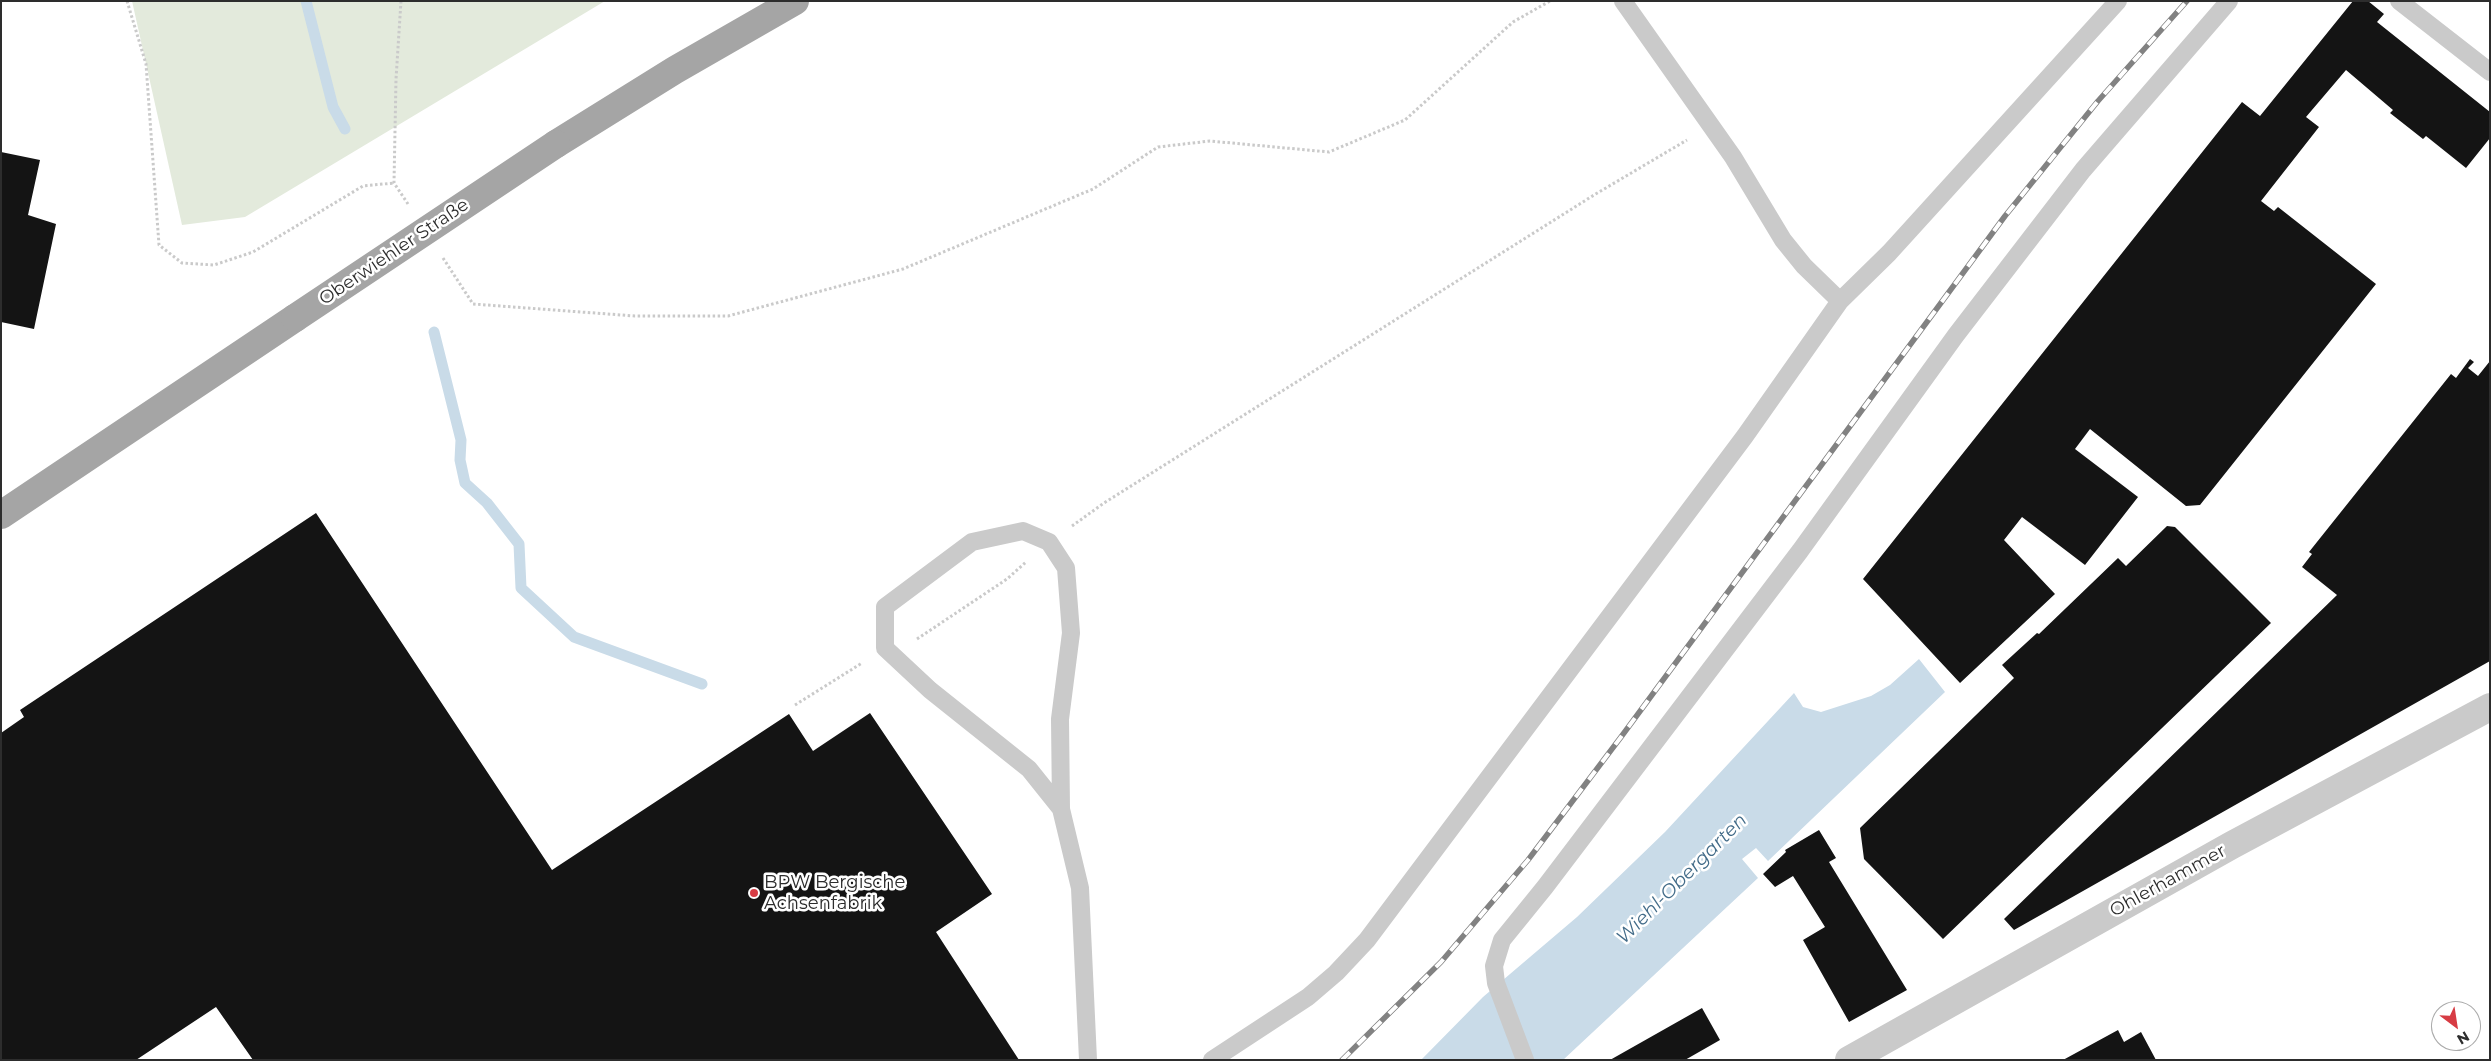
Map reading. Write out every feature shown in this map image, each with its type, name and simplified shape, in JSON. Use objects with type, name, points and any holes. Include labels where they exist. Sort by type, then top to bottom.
[{"type":"main road","name":"Oberwiehler Straße","points":[[1,515],[556,144],[675,70],[795,1]]},
{"type":"street","name":"Ohlerhammer","points":[[1849,1060],[2232,845],[2490,707]]},
{"type":"lane","points":[[1623,1],[1712,125],[1783,240],[1804,266],[1840,301]]},
{"type":"lane","points":[[1212,1060],[1308,997],[1336,973],[1366,940],[1745,436],[1840,301],[1889,253],[2118,1]]},
{"type":"lane","points":[[1525,1060],[1496,983],[1494,966],[1502,940],[1545,887],[1788,567],[1956,335],[2083,170],[2229,1]]},
{"type":"lane","points":[[2399,1],[2490,72]]},
{"type":"lane","points":[[1061,810],[1029,769],[930,690],[885,648],[885,607],[972,542],[1023,531],[1049,542],[1066,568],[1071,633],[1060,719],[1061,810],[1080,888],[1088,1060]]},
{"type":"path","points":[[128,1],[146,64],[159,245],[182,263],[214,265],[253,252],[363,186],[394,183]]},
{"type":"path","points":[[401,1],[396,79],[394,183],[409,206]]},
{"type":"path","points":[[440,252],[473,304],[635,316],[728,316],[903,269],[1093,189],[1158,147],[1210,140],[1329,152],[1405,120],[1513,22],[1550,1]]},
{"type":"path","points":[[795,705],[885,648],[921,638],[1008,579],[1049,542],[1104,504],[1594,195],[1712,125]]},
{"type":"shaded area","points":[[132,1],[605,1],[245,217],[182,225]]},
{"type":"water","name":"Wiehl-Obergarten","points":[[1919,659],[1945,692],[1768,861],[1756,848],[1742,859],[1758,878],[1563,1060],[1421,1060],[1483,997],[1577,917],[1665,832],[1794,693],[1803,707],[1821,712],[1871,696],[1890,685]]},
{"type":"building","points":[[2353,1],[2368,1],[2384,14],[2377,22],[2490,112],[2490,138],[2466,168],[2426,136],[2423,139],[2390,113],[2393,110],[2346,70],[2306,117],[2319,127],[2261,201],[2274,211],[2278,207],[2376,284],[2200,505],[2186,506],[2090,429],[2075,449],[2138,497],[2085,565],[2022,517],[2004,540],[2055,594],[1960,683],[1863,579],[2242,102],[2260,116]]},
{"type":"building","points":[[1,152],[40,160],[28,215],[56,224],[34,329],[1,322]]},
{"type":"building","points":[[2470,359],[2474,362],[2468,368],[2478,376],[2490,361],[2490,661],[2014,930],[2004,919],[2337,595],[2302,567],[2312,554],[2309,552],[2451,374],[2456,378]]},
{"type":"building","points":[[316,513],[552,870],[789,714],[813,751],[870,713],[992,894],[936,932],[1019,1060],[253,1060],[216,1007],[136,1060],[1,1060],[1,733],[24,717],[20,710]]},
{"type":"building","points":[[2167,526],[2175,527],[2271,623],[1943,939],[1864,859],[1860,828],[2014,678],[2002,665],[2037,633],[2039,634],[2118,558],[2126,566]]},
{"type":"building","points":[[1819,830],[1836,858],[1829,862],[1907,990],[1849,1022],[1803,940],[1825,927],[1793,876],[1775,887],[1763,874],[1786,852],[1785,850]]},
{"type":"building","points":[[1702,1008],[1720,1040],[1685,1060],[1610,1060]]},
{"type":"building","points":[[2118,1030],[2124,1042],[2141,1032],[2156,1060],[2063,1060]]},
{"type":"waterway","points":[[306,1],[333,107],[345,129]]},
{"type":"waterway","points":[[434,332],[461,440],[460,460],[465,483],[487,503],[519,544],[521,588],[574,637],[702,684]]},
{"type":"railway","points":[[1342,1060],[1441,962],[1528,860],[1621,737],[2005,216],[2098,101],[2187,1]]},
{"type":"place","name":"BPW Bergische Achsenfabrik","points":[[754,893]]}]
